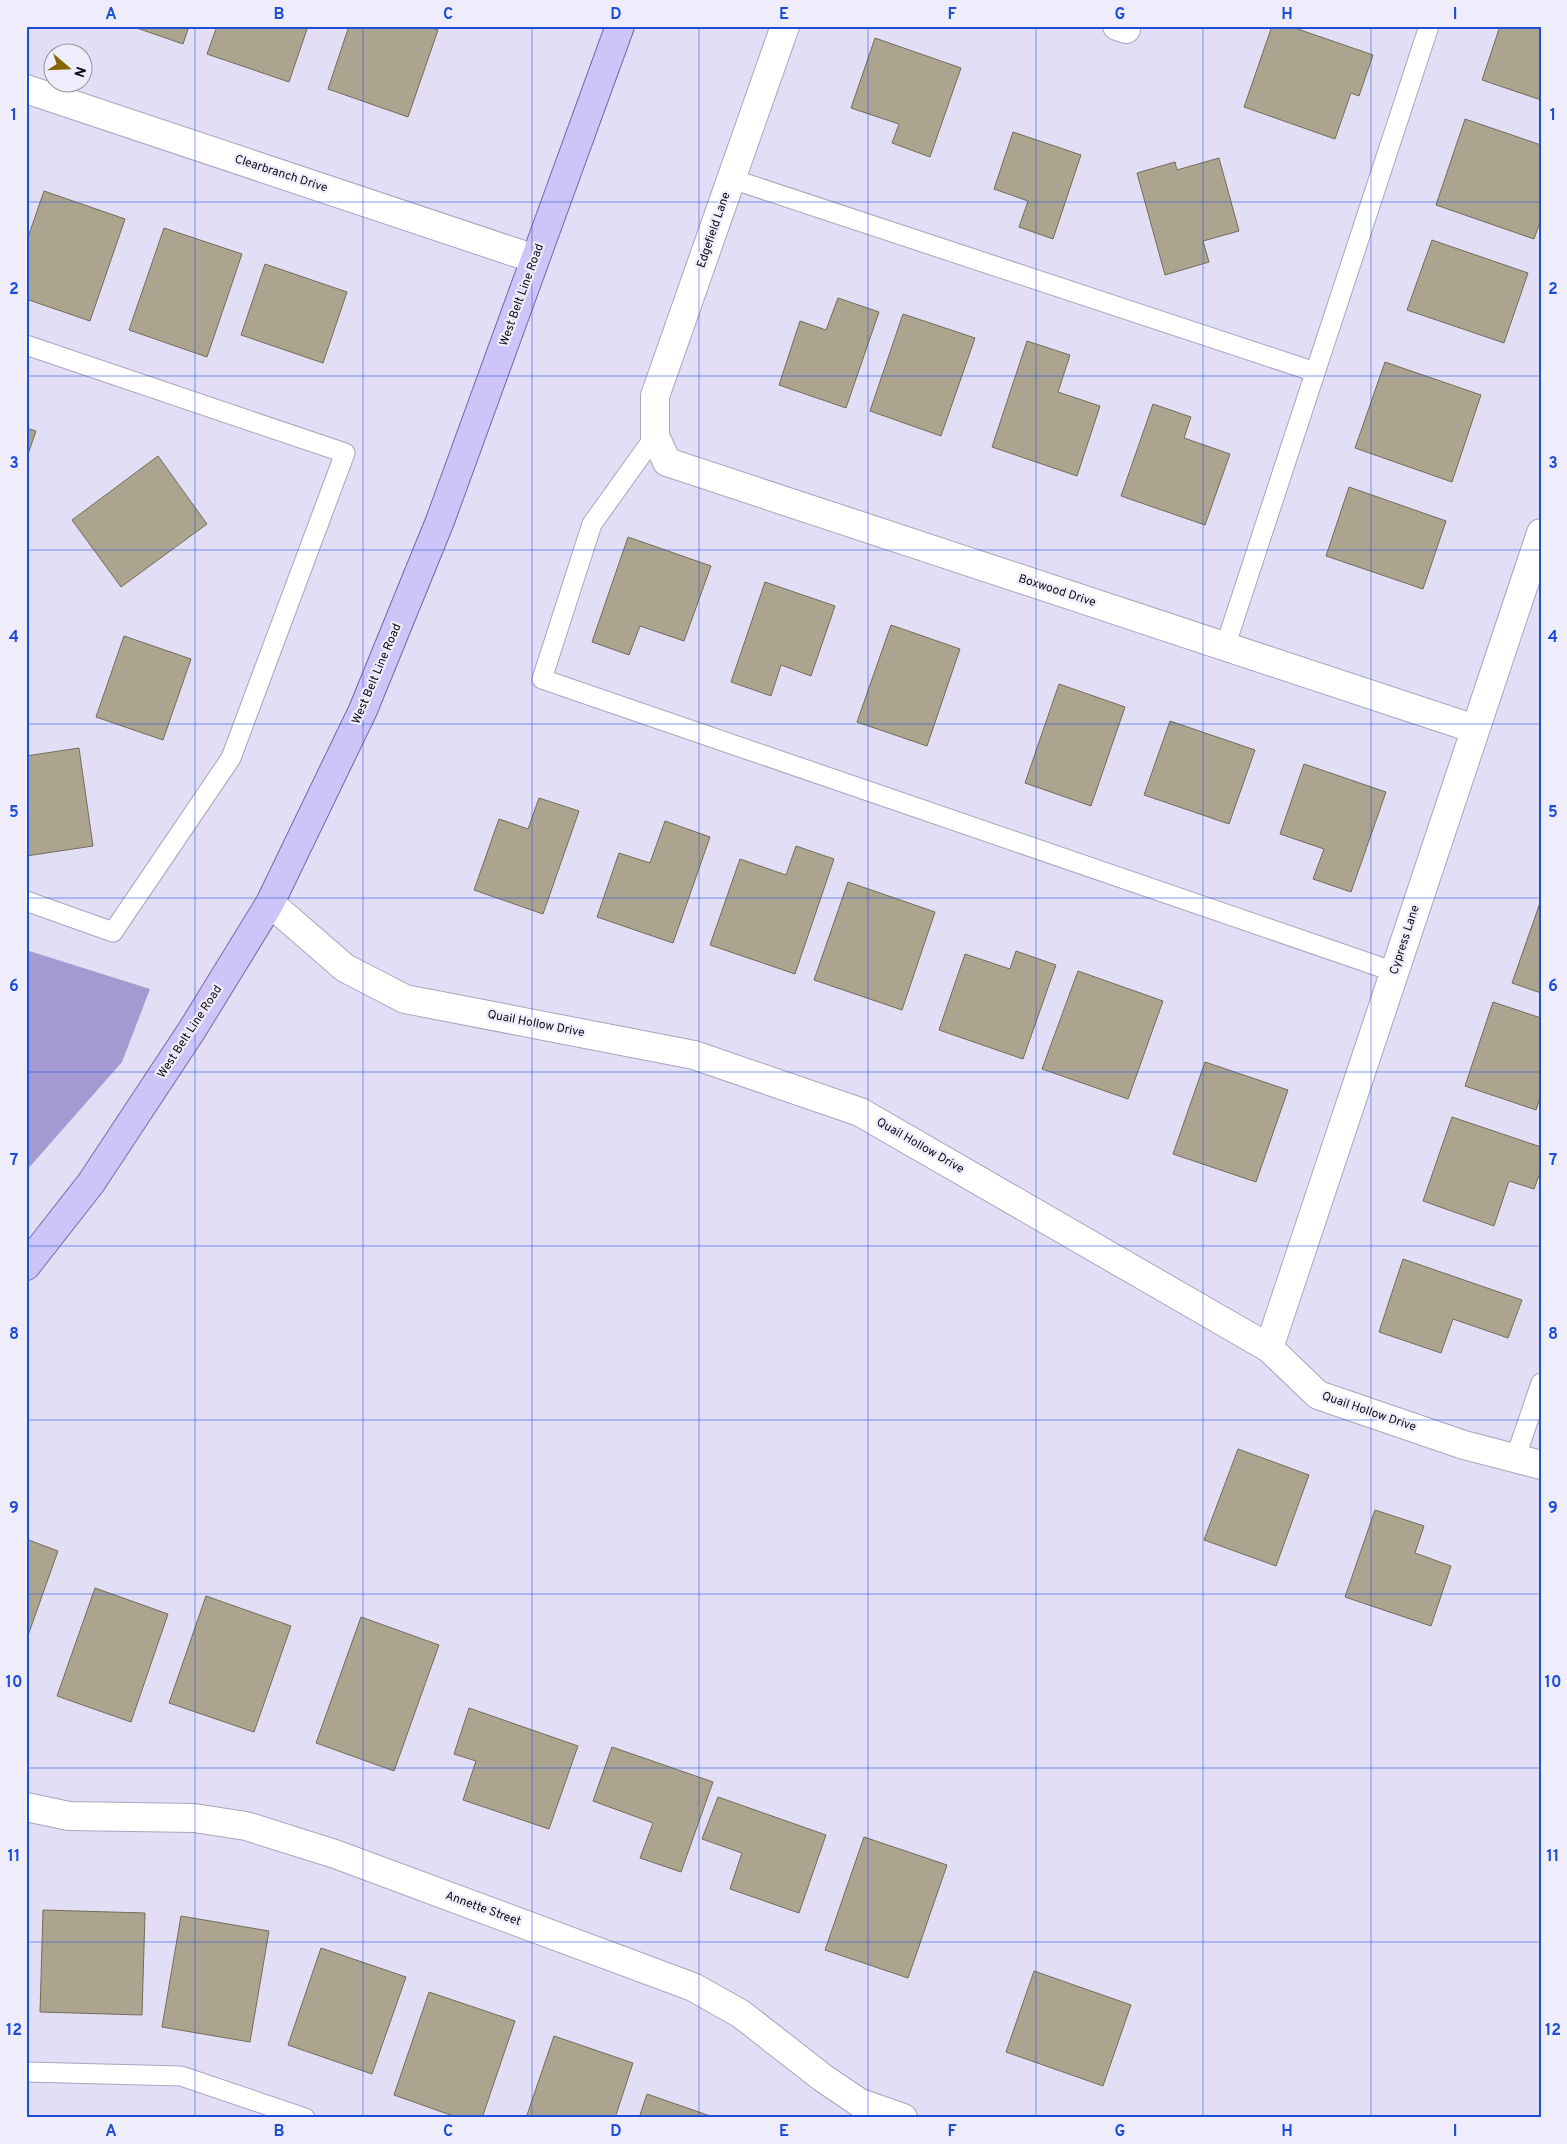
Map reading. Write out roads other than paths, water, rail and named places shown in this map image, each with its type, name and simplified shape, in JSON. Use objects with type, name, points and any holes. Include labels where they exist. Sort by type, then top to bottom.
[{"type":"main road","name":"West Belt Line Road","points":[[26,1266],[91,1182],[192,1030],[270,903],[363,710],[440,521],[620,26]]},
{"type":"street","name":"Edgefield Lane","points":[[654,436],[655,396],[785,26]]},
{"type":"street","name":"Clearbranch Drive","points":[[26,90],[535,259]]},
{"type":"street","name":"Boxwood Drive","points":[[654,436],[666,462],[1475,729]]},
{"type":"street","name":"Cypress Lane","points":[[1269,1348],[1541,533]]},
{"type":"street","name":"Quail Hollow Drive","points":[[270,903],[345,968],[405,999],[694,1055],[860,1112],[1269,1348],[1318,1395],[1464,1445],[1528,1462]]},
{"type":"street","name":"Annette Street","points":[[26,1807],[69,1816],[194,1818],[246,1826],[336,1854],[693,1987],[741,2014],[823,2078],[860,2103],[903,2118]]},
{"type":"lane","points":[[1225,646],[1429,26]]},
{"type":"lane","points":[[732,179],[1315,372]]},
{"type":"lane","points":[[26,345],[346,453],[231,758],[113,932],[26,902]]},
{"type":"lane","points":[[654,436],[592,524],[542,679],[1394,972]]},
{"type":"lane","points":[[1528,1462],[1541,1383]]},
{"type":"lane","points":[[26,2072],[181,2076],[305,2118]]}]
